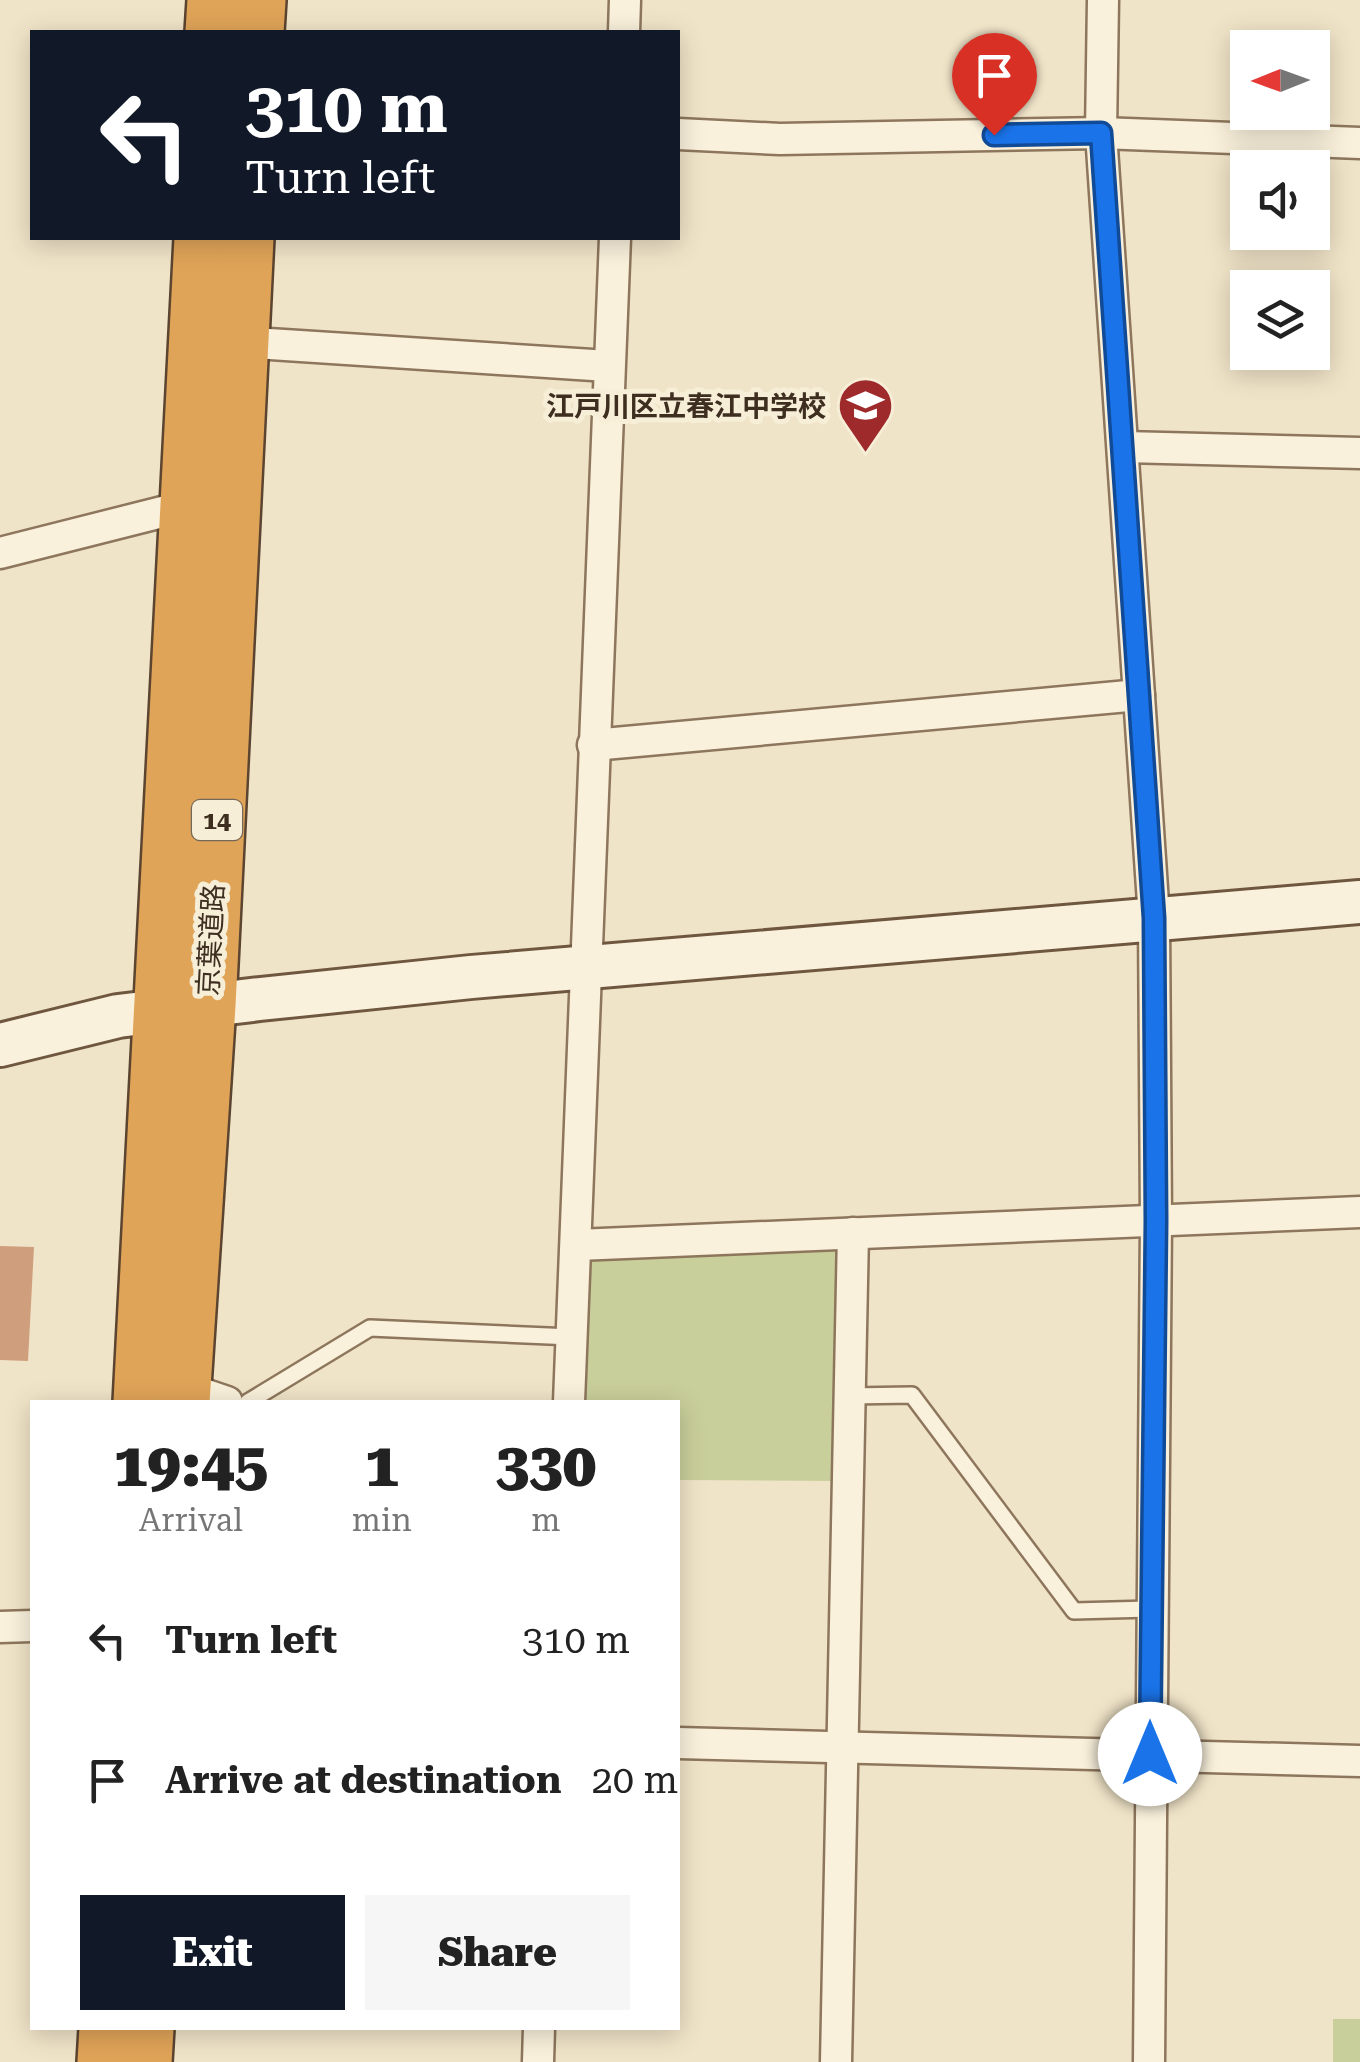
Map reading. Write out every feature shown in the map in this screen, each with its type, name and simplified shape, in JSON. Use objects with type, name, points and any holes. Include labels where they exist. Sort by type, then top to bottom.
[{"type":"highway","points":[[213,30],[215,0]]},
{"type":"highway","points":[[256,30],[258,0]]},
{"type":"highway","name":"京葉道路","points":[[184,1399],[186,506],[202,240]]},
{"type":"highway","name":"京葉道路","points":[[185,1008],[246,240]]},
{"type":"highway","points":[[105,2062],[107,2030]]},
{"type":"highway","points":[[144,2062],[146,2030]]},
{"type":"street","points":[[624,30],[625,0]]},
{"type":"street","points":[[1103,0],[1101,133],[1154,918],[1156,1221],[1149,2062]]},
{"type":"street","points":[[680,134],[780,139],[1101,133],[1360,143]]},
{"type":"street","points":[[569,1400],[615,240]]},
{"type":"street","points":[[240,342],[608,366]]},
{"type":"street","points":[[1124,447],[1360,454]]},
{"type":"street","points":[[0,553],[186,506]]},
{"type":"street","points":[[592,745],[1139,695]]},
{"type":"street","points":[[0,1044],[84,1023],[185,1008],[471,977],[1360,902]]},
{"type":"street","points":[[577,1246],[1360,1212]]},
{"type":"street","points":[[836,2062],[853,1233]]},
{"type":"street","points":[[0,1627],[30,1626]]},
{"type":"street","points":[[680,1743],[1360,1761]]},
{"type":"street","points":[[538,2062],[539,2030]]},
{"type":"lane","points":[[251,1400],[370,1328],[572,1337]]},
{"type":"lane","points":[[848,1396],[912,1395],[1074,1611],[1150,1609]]},
{"type":"green space","points":[[838,1243],[835,1481],[680,1480],[680,1400],[578,1400],[585,1254]]},
{"type":"green space","points":[[1333,2019],[1360,2019],[1360,2062],[1333,2062]]},
{"type":"building","points":[[0,1246],[34,1247],[28,1361],[0,1360]]},
{"type":"place","name":"江戸川区立春江中学校","points":[[865,455]]},
{"type":"route","points":[[994,135],[1101,133],[1154,918],[1156,1221],[1150,1754]]}]
